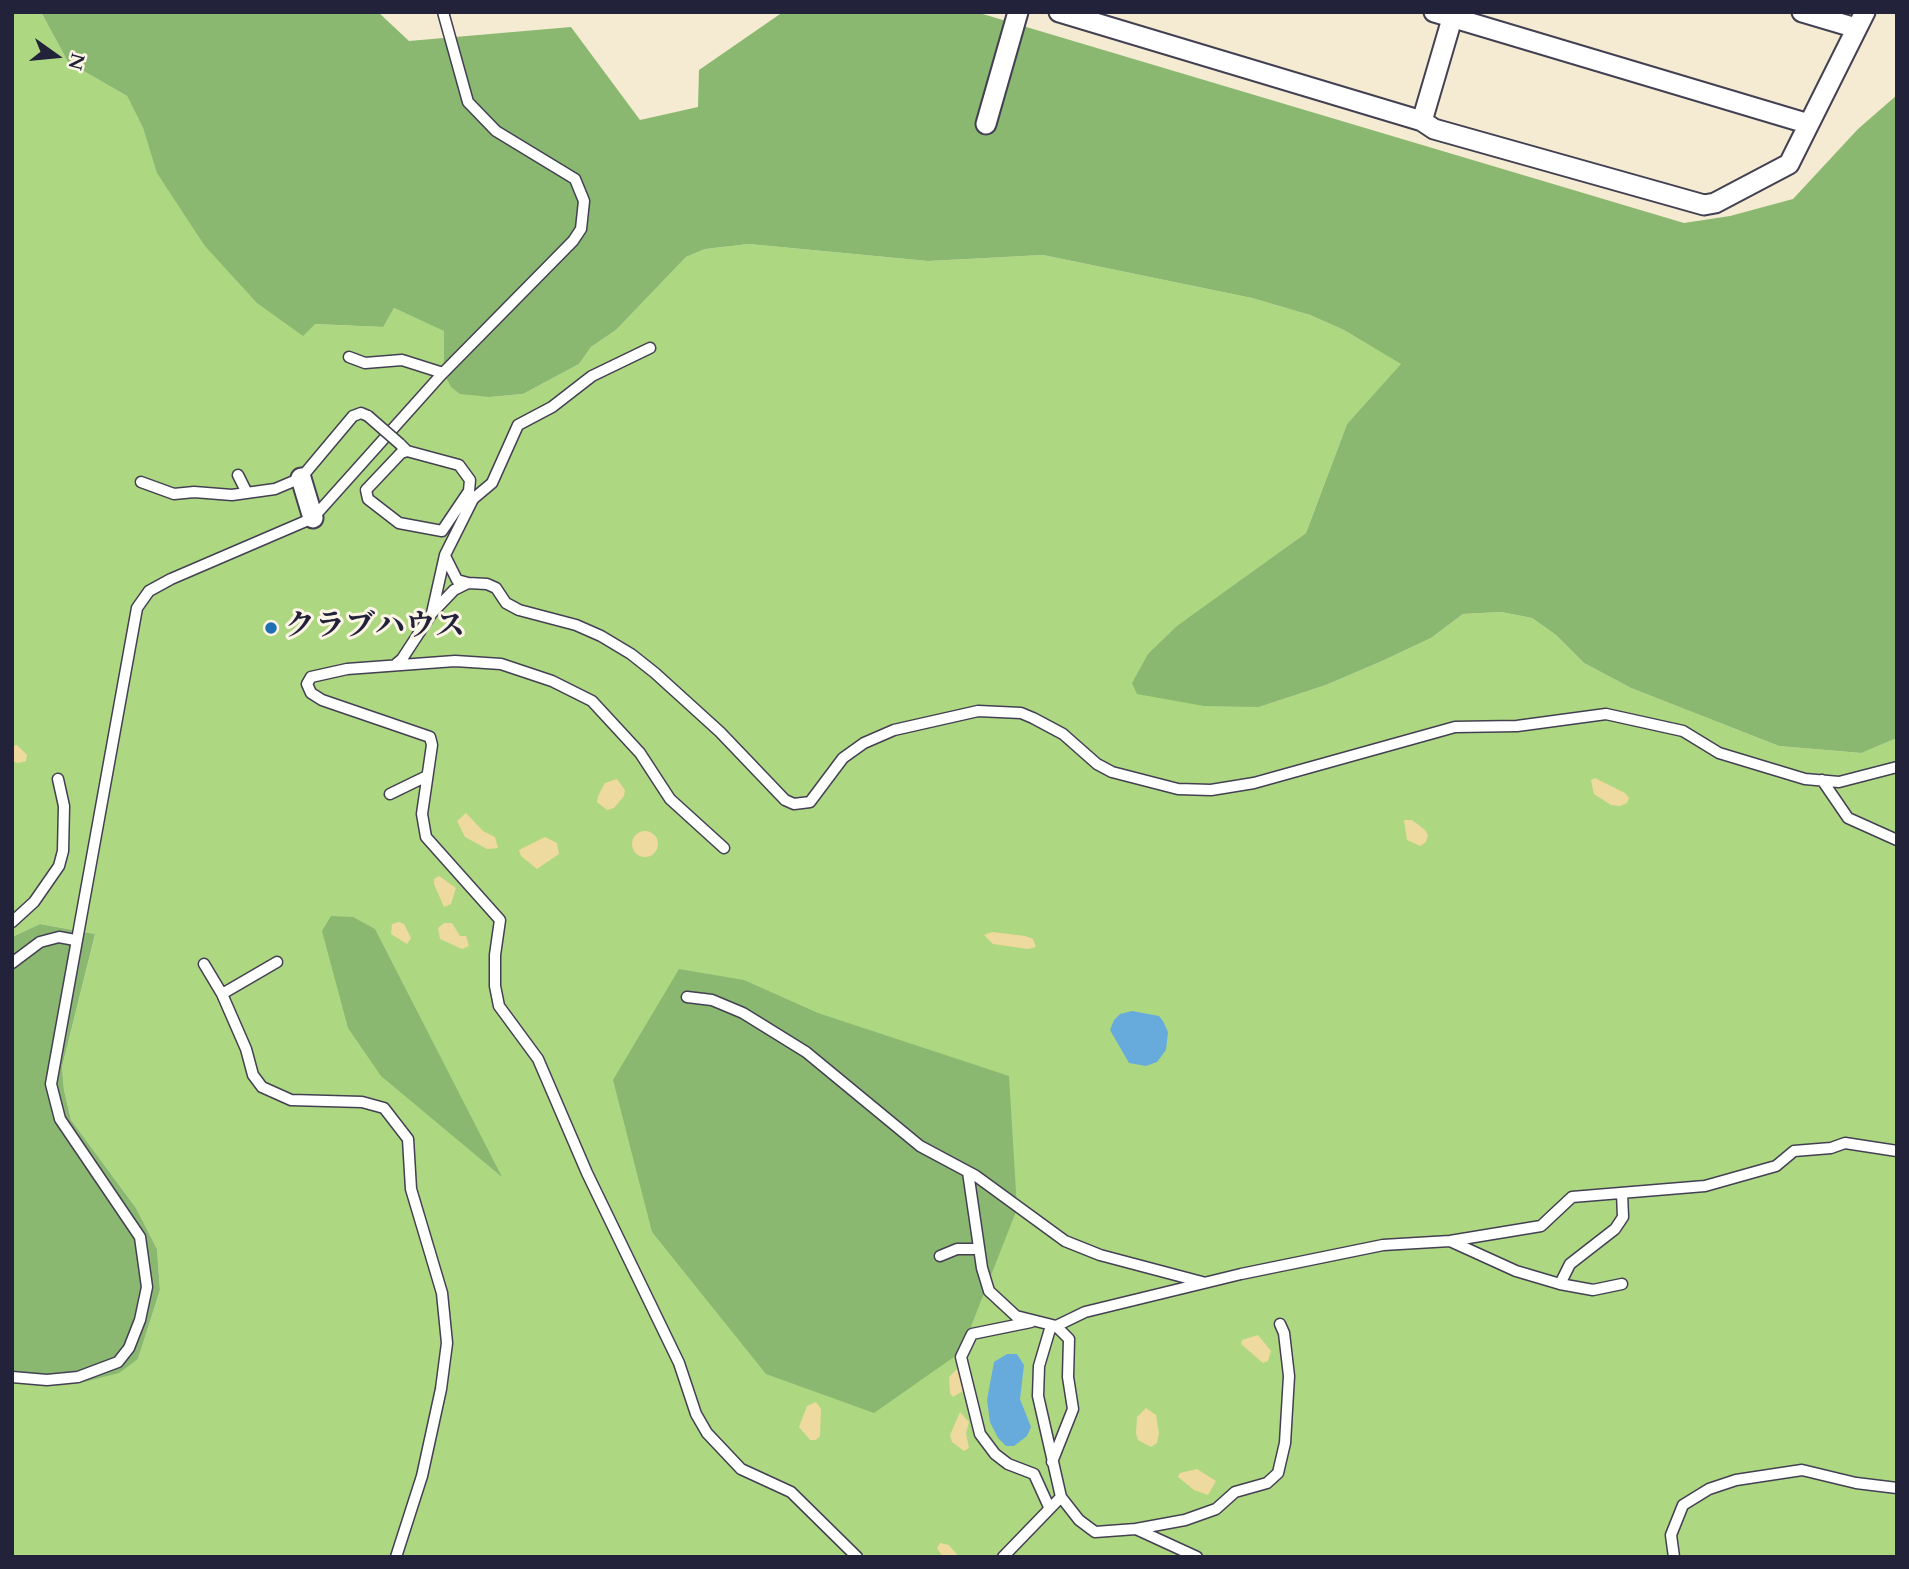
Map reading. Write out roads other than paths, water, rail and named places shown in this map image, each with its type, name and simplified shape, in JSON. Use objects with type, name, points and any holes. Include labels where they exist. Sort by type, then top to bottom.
[{"type":"street","points":[[986,124],[1018,12]]},
{"type":"street","points":[[1059,12],[1422,121],[1434,129],[1704,205],[1715,204],[1789,164],[1860,20],[1802,12]]},
{"type":"street","points":[[1422,121],[1447,14],[1810,124]]},
{"type":"street","points":[[301,478],[313,518]]},
{"type":"lane","points":[[12,1377],[47,1380],[78,1377],[118,1362],[129,1348],[140,1320],[147,1287],[139,1237],[60,1119],[51,1084],[137,608],[149,591],[171,579],[313,518],[443,373],[573,241],[581,229],[584,201],[575,179],[496,131],[468,102],[443,12]]},
{"type":"lane","points":[[432,613],[444,555],[473,499],[492,483],[519,425],[552,407],[592,376],[650,348]]},
{"type":"lane","points":[[349,357],[365,363],[402,360],[443,373]]},
{"type":"lane","points":[[141,482],[174,494],[247,493],[275,489],[301,478],[353,416],[361,413],[368,416],[403,448],[459,465],[471,480],[469,491],[443,531],[399,523],[368,499],[366,490],[403,448]]},
{"type":"lane","points":[[238,475],[247,493]]},
{"type":"lane","points":[[444,555],[457,580],[496,588],[506,603],[519,610],[576,625],[631,654],[720,732],[785,800],[793,804],[810,802],[843,758],[864,743],[894,730],[978,711],[1021,713],[1063,734],[1097,764],[1112,772],[1150,784],[1178,789],[1211,790],[1254,783],[1455,727],[1517,726],[1606,714],[1663,724],[1684,731],[1719,753],[1805,779],[1839,782],[1897,768]]},
{"type":"lane","points":[[394,665],[402,659],[432,613],[454,590],[468,583]]},
{"type":"lane","points":[[724,848],[670,799],[640,754],[609,718],[592,701],[572,690],[489,662],[422,661],[311,677],[307,684],[311,693],[322,700],[430,737],[422,814],[426,837],[500,920],[495,965],[499,1006],[538,1059],[593,1186],[679,1363],[696,1414],[707,1433],[741,1469],[791,1492],[857,1557]]},
{"type":"lane","points":[[390,794],[427,776]]},
{"type":"lane","points":[[12,922],[34,902],[59,866],[64,820],[58,779]]},
{"type":"lane","points":[[1822,780],[1849,818],[1897,840]]},
{"type":"lane","points":[[12,964],[40,942],[59,937],[75,940]]},
{"type":"lane","points":[[222,994],[277,962]]},
{"type":"lane","points":[[204,964],[222,994],[246,1049],[253,1075],[262,1087],[292,1100],[362,1102],[384,1108],[400,1125],[408,1139],[411,1189],[442,1293],[447,1343],[441,1389],[422,1476],[396,1557]]},
{"type":"lane","points":[[687,997],[712,1000],[743,1013],[806,1052],[920,1146],[968,1172],[1065,1241],[1100,1255],[1206,1283]]},
{"type":"lane","points":[[1280,1324],[1284,1333],[1289,1376],[1285,1443],[1278,1473],[1267,1483],[1235,1492],[1216,1509],[1185,1520],[1136,1529],[1095,1532],[1079,1520],[1061,1497],[1038,1396],[1039,1366],[1047,1333],[1084,1312],[1383,1245],[1450,1241],[1541,1226],[1572,1197],[1705,1186],[1776,1166],[1794,1151],[1845,1143],[1897,1151]]},
{"type":"lane","points":[[968,1172],[978,1249],[989,1291],[1016,1316],[1031,1322],[1056,1326],[1069,1339],[1068,1377],[1073,1409],[1052,1462]]},
{"type":"lane","points":[[1560,1284],[1570,1264],[1615,1228],[1623,1217],[1622,1193]]},
{"type":"lane","points":[[1450,1241],[1516,1272],[1560,1284],[1593,1290],[1622,1284]]},
{"type":"lane","points":[[940,1256],[957,1249],[978,1249]]},
{"type":"lane","points":[[1031,1322],[972,1334],[961,1357],[979,1434],[995,1454],[1008,1464],[1034,1474],[1049,1507]]},
{"type":"lane","points":[[1674,1557],[1671,1535],[1683,1506],[1709,1489],[1736,1480],[1802,1470],[1856,1483],[1897,1488]]},
{"type":"lane","points":[[1003,1557],[1061,1497]]},
{"type":"lane","points":[[1136,1529],[1197,1557]]},
{"type":"water","points":[[1132,1011],[1159,1016],[1163,1021],[1168,1032],[1166,1050],[1157,1062],[1146,1066],[1129,1063],[1110,1030],[1120,1014]]},
{"type":"water","points":[[1007,1354],[1017,1354],[1024,1365],[1020,1399],[1031,1427],[1027,1436],[1014,1446],[1006,1446],[998,1438],[990,1422],[987,1400],[994,1362]]},
{"type":"place","name":"クラブハウス","points":[[271,628]]}]
